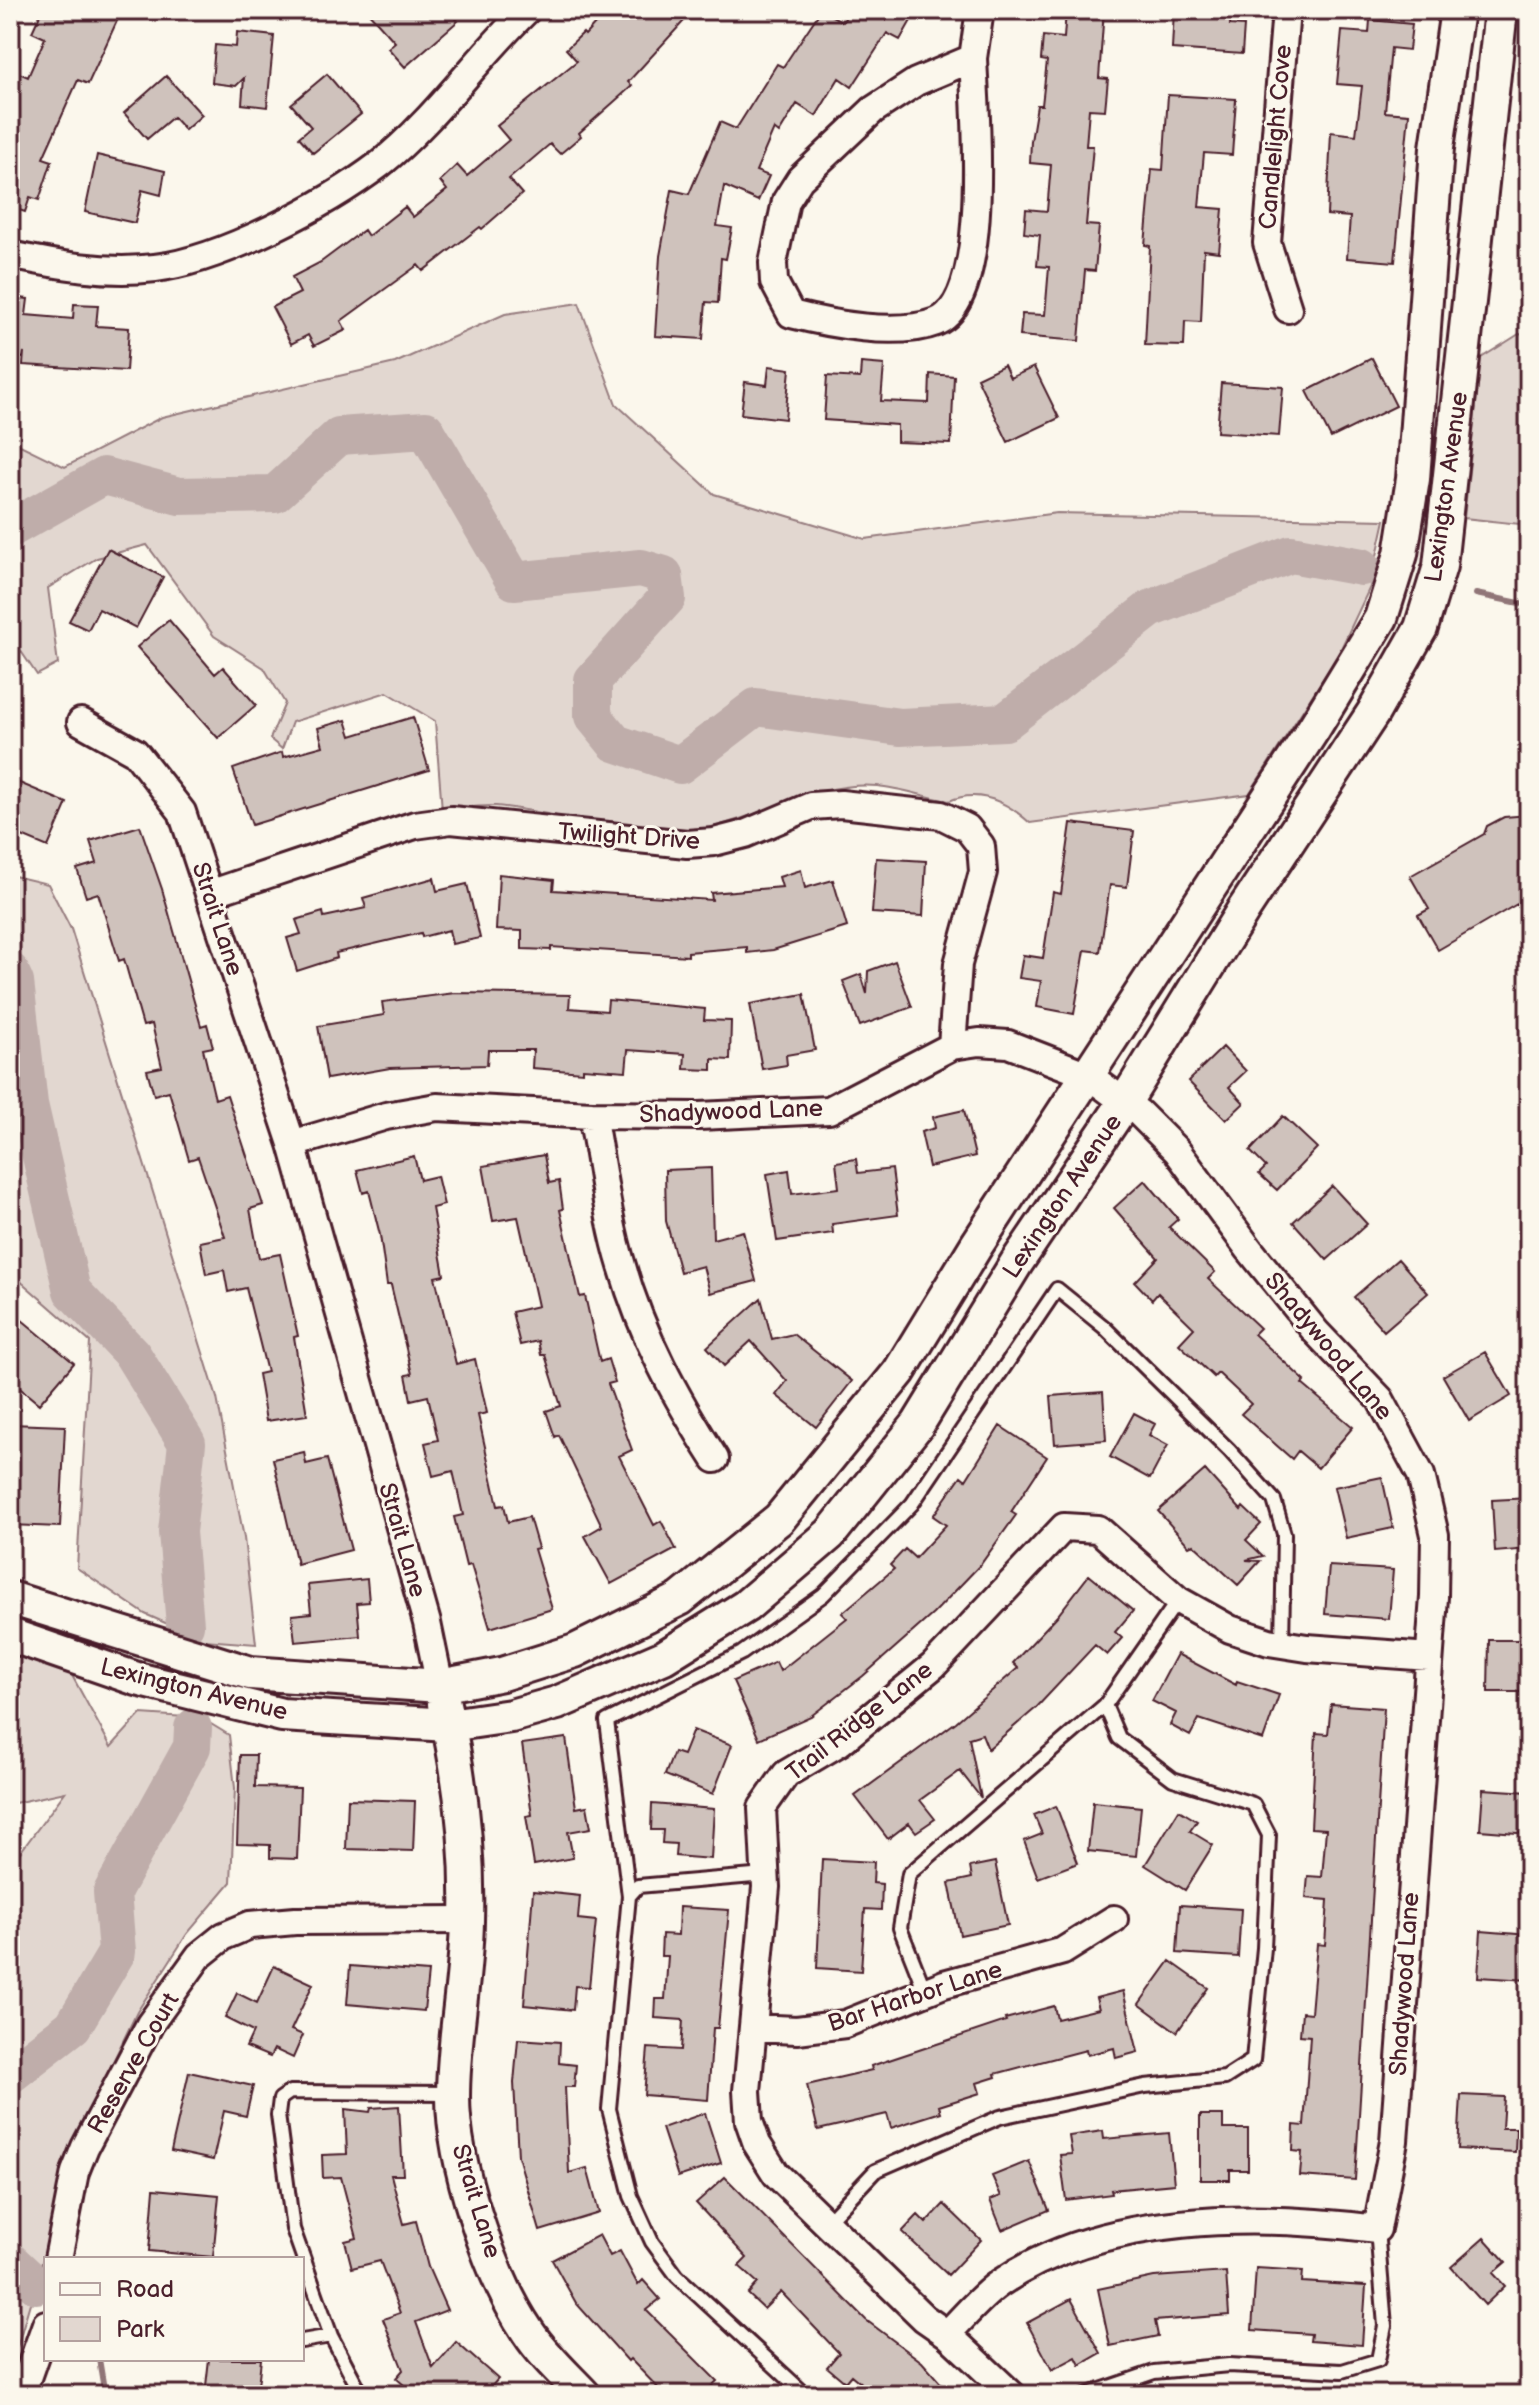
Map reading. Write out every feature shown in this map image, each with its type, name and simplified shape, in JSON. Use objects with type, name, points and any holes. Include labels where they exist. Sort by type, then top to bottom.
[{"type":"street","points":[[973,58],[916,82],[873,110],[800,179],[786,201],[773,263],[774,282],[791,314],[843,327],[883,327],[937,321],[950,312],[968,271],[980,191],[973,58],[980,10]]},
{"type":"street","name":"Candlelight Cove","points":[[1286,10],[1267,243],[1288,309]]},
{"type":"street","name":"Lexington Avenue","points":[[10,1598],[250,1673],[440,1686],[502,1674],[575,1651],[680,1599],[779,1519],[899,1372],[976,1246],[1156,965],[1314,728],[1381,618],[1401,554],[1413,479],[1434,177],[1457,10]]},
{"type":"street","name":"Lexington Avenue","points":[[10,1635],[137,1679],[282,1715],[449,1725],[511,1716],[557,1703],[664,1657],[746,1606],[830,1534],[918,1424],[1017,1262],[1125,1102],[1244,909],[1373,713],[1421,628],[1440,566],[1501,10]]},
{"type":"street","points":[[10,255],[75,268],[156,268],[230,247],[307,209],[380,163],[523,11]]},
{"type":"street","name":"Strait Lane","points":[[81,722],[135,752],[182,812],[292,1144],[427,1623],[449,1725],[461,1809],[467,1920],[453,2093],[458,2153],[480,2229],[528,2332],[584,2395]]},
{"type":"street","name":"Twilight Drive","points":[[209,894],[415,825],[451,820],[687,844],[714,842],[745,834],[811,806],[841,804],[941,815],[967,828],[981,846],[983,872],[958,964],[952,1046]]},
{"type":"street","name":"Shadywood Lane","points":[[292,1144],[386,1116],[437,1107],[592,1115],[699,1116],[829,1110],[952,1046],[979,1042],[1008,1044],[1088,1075],[1125,1102],[1177,1151],[1249,1249],[1316,1332],[1380,1399],[1409,1447],[1421,1475],[1435,1535],[1394,2141],[1377,2229]]},
{"type":"street","points":[[592,1115],[621,1264],[641,1320],[680,1404],[715,1459]]},
{"type":"street","name":"Trail Ridge Lane","points":[[1012,2395],[947,2334],[924,2318],[825,2224],[776,2174],[757,2144],[749,2121],[747,2091],[761,1969],[765,1875],[762,1808],[786,1774],[840,1742],[933,1666],[1064,1527],[1098,1529],[1178,1600],[1230,1629],[1282,1644],[1429,1657]]},
{"type":"street","name":"Bar Harbor Lane","points":[[753,2028],[797,2030],[845,2024],[925,1991],[1063,1951],[1114,1919]]},
{"type":"street","name":"Reserve Court","points":[[58,2257],[75,2172],[85,2147],[150,2024],[199,1956],[224,1936],[250,1925],[295,1921],[467,1920]]},
{"type":"street","points":[[947,2334],[999,2283],[1053,2254],[1124,2234],[1183,2224],[1241,2220],[1289,2220],[1377,2229]]},
{"type":"street","points":[[21,2395],[44,2330]]},
{"type":"lane","points":[[806,2395],[677,2276],[652,2242],[631,2196],[609,2109],[629,1896],[607,1721],[742,1653],[823,1595],[912,1504],[1057,1289],[1116,1338],[1229,1450],[1274,1500],[1284,1534],[1282,1644]]},
{"type":"lane","points":[[925,1991],[900,1928],[909,1874],[1105,1705],[1178,1600]]},
{"type":"lane","points":[[825,2224],[875,2171],[1000,2117],[1145,2086],[1225,2078],[1253,2060],[1264,1948],[1269,1835],[1253,1804],[1173,1779],[1119,1738],[1105,1705]]},
{"type":"lane","points":[[629,1896],[638,1886],[765,1875]]},
{"type":"lane","points":[[303,2257],[293,2229],[278,2115],[280,2099],[290,2092],[453,2093]]},
{"type":"lane","points":[[1086,2395],[1154,2372],[1229,2365],[1342,2371],[1378,2360],[1385,2326],[1377,2229]]},
{"type":"lane","points":[[304,2260],[331,2336],[362,2395]]},
{"type":"lane","points":[[304,2341],[331,2336]]},
{"type":"green space","points":[[579,303],[616,404],[714,494],[865,539],[1057,513],[1385,520],[1370,587],[1337,657],[1249,794],[1030,823],[992,799],[972,796],[949,801],[877,786],[826,790],[727,823],[677,832],[631,830],[496,806],[442,810],[435,721],[387,692],[292,722],[282,749],[270,739],[285,703],[264,668],[214,636],[147,545],[97,558],[48,588],[58,664],[37,675],[10,635],[10,440],[65,467],[162,417],[395,363],[505,314]]},
{"type":"green space","points":[[1519,334],[1529,336],[1529,525],[1464,518],[1481,358]]},
{"type":"green space","points":[[10,875],[48,884],[71,929],[217,1398],[244,1538],[256,1644],[204,1640],[145,1614],[77,1568],[90,1342],[10,1272]]},
{"type":"green space","points":[[10,1654],[42,1655],[69,1670],[111,1747],[141,1714],[201,1718],[229,1735],[235,1788],[231,1882],[187,1934],[137,2012],[82,2126],[10,2371],[10,1866],[65,1792],[10,1804]]},
{"type":"building","points":[[42,10],[122,10],[88,84],[78,80],[43,158],[52,161],[39,200],[30,197],[25,212],[10,207],[10,106],[17,91],[10,88],[10,69],[28,77],[45,38],[32,32]]},
{"type":"building","points":[[366,10],[448,10],[458,21],[405,67],[388,48],[395,42]]},
{"type":"building","points":[[608,10],[614,10],[626,21],[636,10],[694,10],[628,82],[632,86],[579,133],[581,136],[560,154],[550,144],[509,179],[522,194],[482,229],[480,227],[423,271],[418,265],[341,321],[346,330],[314,346],[308,335],[291,344],[272,307],[300,293],[292,277],[321,262],[364,230],[368,236],[405,207],[413,217],[447,190],[440,181],[457,165],[467,176],[509,140],[497,126],[577,61],[566,49],[583,33],[585,35]]},
{"type":"building","points":[[821,10],[843,22],[849,10],[917,10],[900,40],[887,33],[852,87],[839,78],[816,116],[797,104],[779,133],[774,129],[756,171],[769,176],[758,201],[724,186],[717,226],[732,228],[726,259],[721,258],[718,303],[706,302],[703,339],[655,336],[660,256],[672,190],[689,194],[720,122],[736,129],[777,64],[783,67]]},
{"type":"building","points":[[1066,10],[1104,10],[1099,78],[1108,79],[1105,110],[1089,109],[1086,146],[1093,146],[1086,225],[1099,226],[1095,271],[1085,270],[1079,341],[1020,336],[1022,314],[1045,315],[1049,267],[1037,266],[1040,235],[1024,233],[1026,209],[1047,211],[1051,165],[1030,163],[1031,141],[1037,105],[1042,105],[1047,61],[1041,60],[1043,36],[1064,38]]},
{"type":"building","points":[[1174,10],[1231,10],[1230,25],[1244,26],[1242,54],[1172,49]]},
{"type":"building","points":[[1370,20],[1412,24],[1409,50],[1391,48],[1385,112],[1409,114],[1395,262],[1347,258],[1350,217],[1327,215],[1331,132],[1356,135],[1362,86],[1337,84],[1342,31],[1369,33]]},
{"type":"building","points":[[237,32],[274,36],[267,107],[242,104],[244,78],[236,86],[212,83],[215,45],[236,47]]},
{"type":"building","points":[[327,74],[361,114],[313,153],[299,137],[311,127],[291,104]]},
{"type":"building","points":[[166,76],[202,115],[185,130],[173,117],[147,139],[124,113]]},
{"type":"building","points":[[1168,95],[1236,99],[1232,155],[1204,153],[1199,207],[1223,209],[1219,252],[1204,250],[1201,322],[1185,321],[1184,346],[1145,345],[1150,246],[1145,245],[1152,169],[1163,170]]},
{"type":"building","points":[[97,155],[165,171],[161,195],[142,190],[135,223],[85,212]]},
{"type":"building","points":[[10,297],[28,299],[26,315],[73,319],[74,304],[98,305],[96,326],[129,328],[126,371],[23,365],[24,352],[23,358],[10,357]]},
{"type":"building","points":[[1372,358],[1396,406],[1331,438],[1307,391]]},
{"type":"building","points":[[861,363],[884,365],[881,401],[929,403],[930,374],[954,376],[951,444],[897,442],[897,425],[824,420],[827,376],[860,378]]},
{"type":"building","points":[[1004,365],[1010,378],[1034,367],[1059,418],[1008,442],[977,378]]},
{"type":"building","points":[[769,366],[790,369],[785,419],[741,414],[745,382],[767,385]]},
{"type":"building","points":[[1221,383],[1283,387],[1279,436],[1217,432]]},
{"type":"building","points":[[108,549],[163,577],[136,628],[99,609],[88,630],[69,621]]},
{"type":"building","points":[[169,620],[215,674],[223,667],[256,705],[218,738],[137,647]]},
{"type":"building","points":[[413,717],[429,770],[252,825],[233,769],[282,752],[283,757],[323,746],[318,728],[346,720],[351,736]]},
{"type":"building","points":[[10,779],[67,803],[48,847],[10,831]]},
{"type":"building","points":[[1529,815],[1529,924],[1517,904],[1438,950],[1418,915],[1429,909],[1410,876],[1484,834],[1487,826],[1504,817]]},
{"type":"building","points":[[1071,823],[1134,831],[1127,887],[1110,885],[1100,952],[1085,950],[1074,1014],[1037,1007],[1041,981],[1019,978],[1023,955],[1043,958],[1053,892],[1061,894]]},
{"type":"building","points":[[140,826],[162,889],[201,1026],[207,1024],[213,1047],[203,1049],[215,1099],[227,1095],[263,1205],[250,1209],[259,1258],[280,1254],[298,1336],[294,1337],[307,1415],[266,1421],[258,1374],[267,1372],[246,1288],[228,1292],[224,1270],[206,1274],[200,1242],[225,1237],[198,1157],[189,1160],[169,1091],[154,1095],[147,1070],[162,1067],[152,1024],[143,1026],[124,959],[119,961],[98,893],[86,897],[77,869],[97,863],[90,841]]},
{"type":"building","points":[[876,858],[926,861],[923,916],[872,913]]},
{"type":"building","points":[[801,870],[805,888],[833,880],[847,927],[773,950],[747,953],[747,947],[688,952],[688,956],[551,947],[551,950],[522,949],[522,931],[496,930],[499,874],[554,880],[553,890],[712,900],[711,893],[782,887],[779,877]]},
{"type":"building","points":[[434,878],[437,891],[467,884],[480,938],[452,944],[449,930],[422,937],[421,933],[336,953],[337,958],[297,971],[287,938],[301,934],[296,920],[323,912],[324,917],[366,908],[363,898]]},
{"type":"building","points":[[895,961],[912,1007],[860,1026],[843,981],[861,974],[867,994],[868,971]]},
{"type":"building","points":[[455,993],[570,995],[569,1008],[607,1011],[608,1000],[705,1009],[704,1020],[731,1021],[730,1060],[712,1059],[712,1070],[684,1069],[685,1054],[628,1050],[626,1071],[583,1068],[583,1072],[532,1068],[533,1050],[488,1050],[487,1065],[390,1068],[327,1079],[318,1026],[384,1015],[382,1002]]},
{"type":"building","points":[[804,994],[815,1050],[786,1055],[787,1065],[762,1069],[750,1004]]},
{"type":"building","points":[[1223,1047],[1246,1071],[1229,1087],[1244,1103],[1226,1120],[1188,1081]]},
{"type":"building","points":[[964,1110],[975,1156],[929,1167],[921,1132],[935,1128],[933,1117]]},
{"type":"building","points":[[1283,1116],[1317,1148],[1277,1190],[1259,1174],[1266,1167],[1250,1151]]},
{"type":"building","points":[[544,1155],[549,1183],[559,1181],[563,1209],[560,1210],[580,1297],[585,1296],[600,1362],[608,1359],[615,1382],[608,1384],[632,1450],[619,1456],[654,1525],[661,1521],[676,1549],[611,1584],[585,1536],[602,1526],[559,1435],[555,1437],[546,1411],[561,1406],[545,1355],[541,1355],[538,1341],[520,1345],[512,1312],[538,1306],[518,1217],[493,1221],[483,1166]]},
{"type":"building","points":[[414,1156],[420,1180],[437,1176],[444,1205],[432,1208],[444,1275],[435,1277],[456,1364],[475,1359],[487,1413],[478,1415],[498,1506],[504,1505],[508,1522],[529,1517],[538,1548],[534,1549],[552,1609],[490,1628],[471,1565],[466,1566],[454,1517],[463,1515],[453,1471],[433,1476],[425,1443],[438,1440],[428,1396],[411,1400],[406,1375],[412,1374],[391,1285],[387,1285],[380,1235],[369,1191],[363,1193],[357,1170]]},
{"type":"building","points":[[856,1159],[858,1173],[892,1169],[898,1215],[832,1224],[833,1233],[777,1241],[767,1174],[789,1170],[792,1194],[839,1188],[836,1162]]},
{"type":"building","points":[[711,1168],[713,1239],[743,1231],[756,1281],[710,1293],[703,1266],[680,1272],[666,1221],[665,1170]]},
{"type":"building","points":[[1145,1180],[1178,1219],[1169,1227],[1215,1272],[1208,1279],[1260,1328],[1254,1334],[1305,1381],[1302,1384],[1353,1427],[1318,1468],[1298,1451],[1292,1459],[1241,1414],[1251,1404],[1218,1373],[1214,1377],[1179,1344],[1194,1328],[1158,1293],[1152,1300],[1135,1282],[1158,1258],[1114,1208]]},
{"type":"building","points":[[1332,1186],[1367,1224],[1327,1260],[1293,1222]]},
{"type":"building","points":[[1398,1259],[1428,1293],[1384,1331],[1354,1297]]},
{"type":"building","points":[[761,1298],[772,1339],[793,1334],[852,1381],[816,1427],[776,1395],[787,1381],[751,1341],[724,1366],[707,1347]]},
{"type":"building","points":[[10,1310],[74,1363],[39,1404],[10,1380]]},
{"type":"building","points":[[1485,1352],[1511,1396],[1469,1421],[1443,1376]]},
{"type":"building","points":[[1103,1392],[1106,1440],[1055,1444],[1051,1396]]},
{"type":"building","points":[[1134,1413],[1155,1424],[1149,1435],[1168,1445],[1150,1479],[1110,1457]]},
{"type":"building","points":[[10,1424],[65,1426],[60,1527],[10,1525]]},
{"type":"building","points":[[1000,1426],[1047,1457],[1011,1512],[1016,1515],[981,1564],[933,1614],[863,1676],[811,1716],[759,1739],[733,1681],[776,1662],[780,1671],[847,1618],[842,1613],[894,1569],[890,1565],[905,1549],[915,1558],[946,1525],[933,1516],[961,1476],[966,1480]]},
{"type":"building","points":[[304,1452],[306,1464],[327,1459],[351,1550],[297,1564],[273,1459]]},
{"type":"building","points":[[1205,1470],[1241,1510],[1243,1507],[1261,1524],[1246,1540],[1263,1556],[1246,1560],[1260,1561],[1238,1585],[1193,1544],[1189,1546],[1158,1511]]},
{"type":"building","points":[[1382,1477],[1393,1528],[1346,1538],[1334,1487]]},
{"type":"building","points":[[1529,1498],[1529,1549],[1495,1552],[1492,1500]]},
{"type":"building","points":[[1329,1566],[1393,1570],[1389,1619],[1325,1614]]},
{"type":"building","points":[[1089,1575],[1133,1611],[1115,1632],[1122,1638],[1107,1655],[1095,1645],[1036,1708],[988,1749],[982,1734],[969,1738],[981,1798],[960,1771],[920,1800],[935,1819],[916,1832],[909,1823],[888,1839],[855,1796],[956,1722],[1018,1668],[1013,1663],[1058,1615]]},
{"type":"building","points":[[367,1579],[369,1602],[357,1603],[360,1636],[295,1642],[292,1615],[311,1613],[308,1585]]},
{"type":"building","points":[[1489,1640],[1529,1640],[1529,1692],[1488,1692]]},
{"type":"building","points":[[1177,1654],[1236,1685],[1237,1681],[1279,1695],[1263,1740],[1199,1719],[1190,1736],[1170,1725],[1176,1713],[1152,1701]]},
{"type":"building","points":[[1331,1704],[1384,1708],[1355,2180],[1300,2176],[1302,2152],[1293,2151],[1294,2125],[1304,2126],[1310,2036],[1300,2035],[1302,2012],[1311,2013],[1317,1944],[1325,1945],[1328,1900],[1306,1898],[1308,1876],[1322,1877],[1326,1829],[1311,1828],[1316,1733],[1328,1734]]},
{"type":"building","points":[[693,1730],[732,1745],[713,1794],[665,1775],[674,1752],[683,1755]]},
{"type":"building","points":[[566,1738],[576,1808],[587,1806],[591,1828],[568,1832],[573,1858],[534,1865],[526,1816],[532,1815],[522,1744]]},
{"type":"building","points":[[240,1755],[256,1755],[255,1787],[300,1788],[297,1859],[270,1858],[270,1845],[237,1844]]},
{"type":"building","points":[[1483,1789],[1529,1792],[1529,1834],[1480,1830]]},
{"type":"building","points":[[348,1799],[415,1801],[413,1851],[346,1849]]},
{"type":"building","points":[[1093,1802],[1141,1807],[1136,1856],[1088,1851]]},
{"type":"building","points":[[652,1804],[714,1809],[711,1859],[675,1856],[676,1844],[662,1843],[663,1830],[651,1830]]},
{"type":"building","points":[[1056,1806],[1078,1863],[1038,1878],[1024,1841],[1042,1834],[1034,1815]]},
{"type":"building","points":[[1179,1810],[1197,1821],[1190,1831],[1213,1845],[1185,1890],[1145,1865]]},
{"type":"building","points":[[822,1859],[874,1862],[873,1883],[882,1884],[881,1910],[865,1909],[861,1971],[817,1968]]},
{"type":"building","points":[[995,1862],[1008,1925],[960,1935],[949,1883],[972,1878],[970,1867]]},
{"type":"building","points":[[533,1891],[580,1896],[578,1919],[596,1921],[589,1987],[575,1986],[573,2010],[524,2005]]},
{"type":"building","points":[[1180,1905],[1241,1909],[1238,1957],[1177,1953]]},
{"type":"building","points":[[679,1907],[729,1910],[718,2028],[713,2028],[708,2100],[644,2095],[648,2048],[681,2050],[683,2020],[655,2018],[656,1999],[665,1999],[668,1956],[661,1956],[662,1934],[678,1935]]},
{"type":"building","points":[[1481,1931],[1529,1935],[1529,1980],[1478,1977]]},
{"type":"building","points":[[1170,1961],[1208,1988],[1177,2032],[1139,2004]]},
{"type":"building","points":[[274,1966],[313,1984],[291,2030],[303,2035],[293,2058],[274,2049],[270,2057],[246,2047],[253,2032],[225,2018],[237,1993],[257,2003]]},
{"type":"building","points":[[350,1966],[428,1972],[424,2011],[347,2004]]},
{"type":"building","points":[[1123,1991],[1138,2052],[1116,2058],[1114,2048],[1087,2055],[1086,2050],[995,2074],[996,2077],[977,2083],[980,2093],[939,2106],[941,2112],[891,2128],[887,2114],[818,2130],[807,2085],[872,2070],[871,2066],[1005,2019],[1054,2006],[1057,2019],[1099,2009],[1096,1998]]},
{"type":"building","points":[[518,2039],[560,2042],[559,2063],[576,2065],[574,2087],[565,2087],[569,2173],[587,2168],[599,2213],[540,2231],[518,2156],[514,2083]]},
{"type":"building","points":[[189,2072],[253,2086],[246,2116],[224,2111],[213,2160],[171,2151]]},
{"type":"building","points":[[1461,2095],[1504,2097],[1502,2128],[1516,2128],[1515,2152],[1458,2149]]},
{"type":"building","points":[[399,2106],[403,2175],[391,2175],[404,2224],[416,2221],[428,2267],[447,2310],[416,2322],[433,2368],[456,2342],[498,2379],[484,2395],[415,2395],[396,2378],[403,2370],[383,2319],[400,2313],[380,2261],[352,2268],[345,2241],[357,2238],[341,2177],[323,2178],[322,2155],[347,2154],[345,2109],[370,2112],[371,2108]]},
{"type":"building","points":[[705,2113],[721,2163],[678,2177],[662,2128]]},
{"type":"building","points":[[1200,2115],[1223,2115],[1223,2129],[1248,2129],[1248,2170],[1230,2170],[1230,2180],[1200,2180]]},
{"type":"building","points":[[1103,2131],[1104,2139],[1169,2133],[1174,2184],[1111,2190],[1112,2194],[1066,2200],[1060,2155],[1072,2154],[1069,2136]]},
{"type":"building","points":[[1029,2161],[1049,2210],[1002,2230],[990,2200],[1001,2196],[992,2176]]},
{"type":"building","points":[[725,2177],[866,2320],[922,2362],[951,2395],[875,2395],[851,2375],[845,2382],[827,2367],[839,2353],[781,2292],[764,2309],[748,2294],[758,2283],[739,2266],[747,2258],[696,2203]]},
{"type":"building","points":[[154,2189],[219,2195],[213,2257],[149,2251]]},
{"type":"building","points":[[944,2204],[981,2240],[948,2275],[902,2232],[918,2215],[926,2223]]},
{"type":"building","points":[[599,2235],[610,2256],[620,2251],[638,2285],[643,2280],[660,2299],[646,2310],[717,2381],[702,2395],[665,2395],[630,2359],[628,2361],[576,2303],[552,2260]]},
{"type":"building","points":[[1484,2238],[1506,2262],[1493,2273],[1505,2286],[1485,2305],[1451,2267]]},
{"type":"building","points":[[1256,2268],[1303,2271],[1302,2282],[1366,2286],[1362,2345],[1310,2341],[1311,2334],[1252,2330]]},
{"type":"building","points":[[1226,2272],[1229,2315],[1155,2321],[1158,2336],[1110,2346],[1098,2289],[1154,2277]]},
{"type":"building","points":[[1071,2299],[1101,2353],[1080,2365],[1076,2357],[1052,2370],[1027,2323]]},
{"type":"building","points":[[209,2361],[261,2361],[257,2395],[205,2395]]},
{"type":"waterway","points":[[10,529],[104,476],[179,496],[275,494],[339,436],[426,430],[514,581],[641,568],[664,575],[667,598],[593,680],[593,716],[615,743],[680,765],[756,707],[900,727],[1005,722],[1150,609],[1291,554],[1362,567]]},
{"type":"waterway","points":[[1476,594],[1529,605]]},
{"type":"waterway","points":[[10,971],[15,982],[29,1104],[72,1291],[132,1354],[187,1443],[177,1532],[185,1625]]},
{"type":"waterway","points":[[10,2075],[73,2026],[117,1952],[112,1892],[192,1747],[193,1728]]},
{"type":"waterway","points":[[10,2261],[36,2285]]},
{"type":"waterway","points":[[99,2361],[105,2395]]}]
